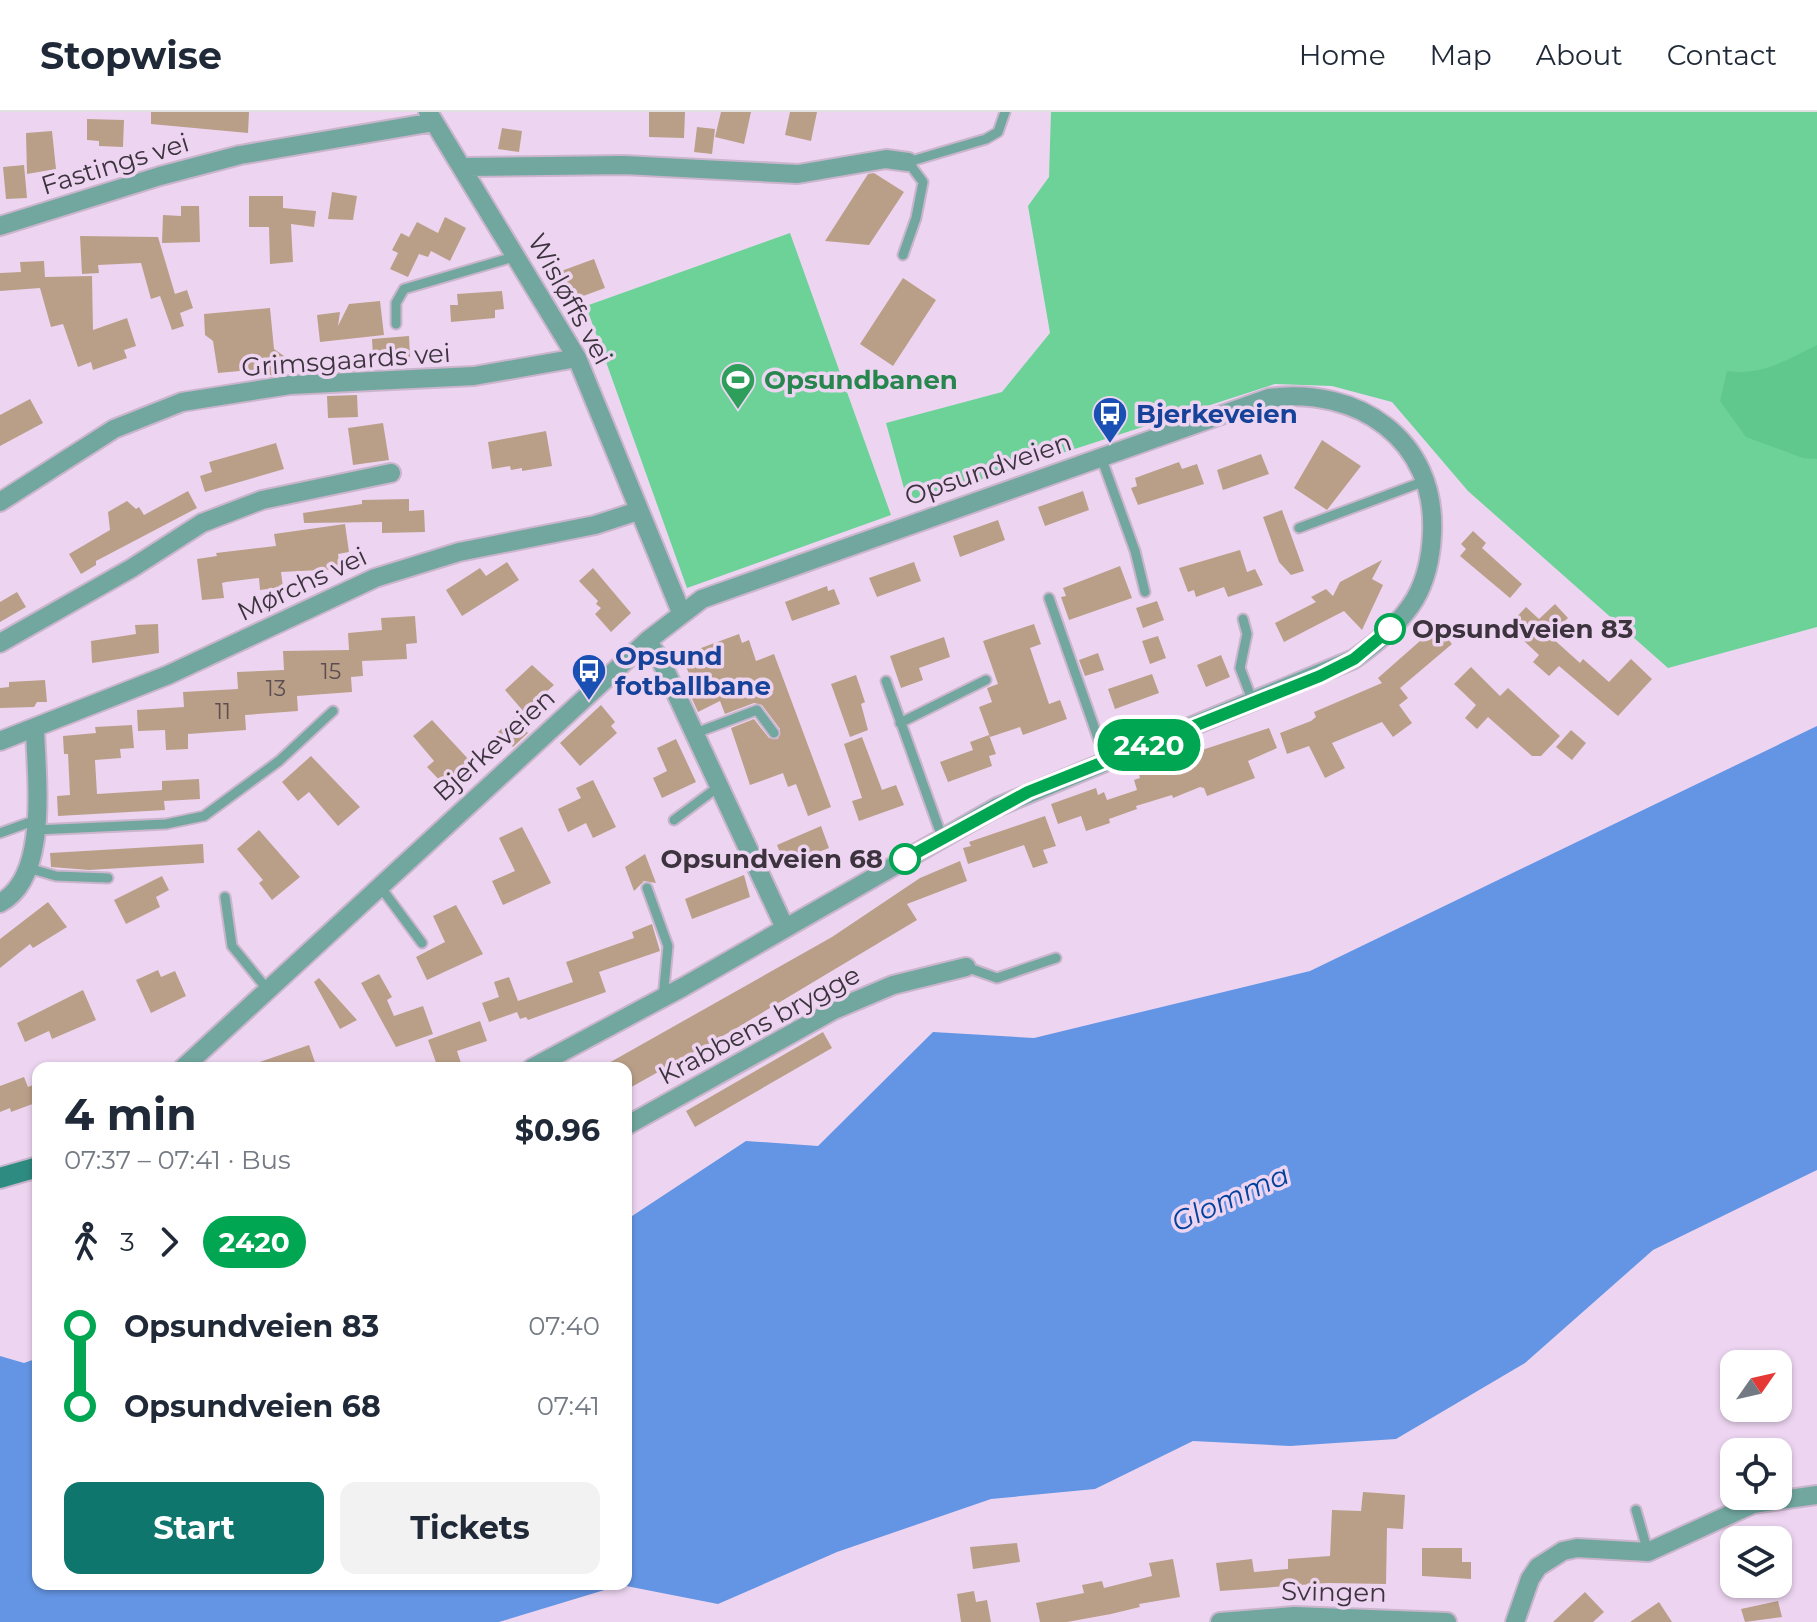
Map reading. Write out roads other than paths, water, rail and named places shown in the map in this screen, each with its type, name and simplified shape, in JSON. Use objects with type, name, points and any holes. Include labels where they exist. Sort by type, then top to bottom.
[{"type":"street","name":"Wisløffs vei","points":[[431,117],[577,358],[681,612]]},
{"type":"street","name":"Fastings vei","points":[[0,226],[160,176],[240,155],[431,117]]},
{"type":"street","points":[[464,167],[624,165],[798,174],[886,159],[908,162]]},
{"type":"street","name":"Grimsgaards vei","points":[[0,502],[103,435],[182,402],[290,385],[474,376],[577,358]]},
{"type":"street","name":"Opsundveien","points":[[543,1062],[663,998],[1007,802],[1354,659],[1373,646],[1406,611],[1422,585],[1432,544],[1432,506],[1425,481],[1410,451],[1381,423],[1333,398],[1303,394],[1259,401],[770,573],[702,599],[681,612]]},
{"type":"street","points":[[0,643],[132,568],[202,523],[262,500],[391,473]]},
{"type":"street","name":"Mørchs vei","points":[[0,741],[168,675],[375,578],[459,552],[595,525],[638,511]]},
{"type":"street","name":"Bjerkeveien","points":[[189,1062],[379,885],[681,612]]},
{"type":"street","points":[[647,641],[660,659],[785,928]]},
{"type":"street","points":[[0,903],[15,892],[28,868],[36,825],[35,728]]},
{"type":"street","name":"Krabbens brygge","points":[[632,1123],[834,1010],[893,985],[966,967]]},
{"type":"street","points":[[0,1178],[32,1169]]},
{"type":"street","points":[[1515,1622],[1530,1579],[1550,1558],[1577,1548],[1648,1552],[1753,1504],[1817,1495]]},
{"type":"street","name":"Svingen","points":[[1220,1622],[1294,1616],[1447,1622]]},
{"type":"lane","points":[[903,255],[916,218],[923,182],[908,162],[986,139],[998,132],[1005,112]]},
{"type":"lane","points":[[396,324],[396,303],[404,289],[517,256]]},
{"type":"lane","points":[[1101,457],[1135,551],[1145,592]]},
{"type":"lane","points":[[1299,528],[1425,481]]},
{"type":"lane","points":[[1049,598],[1106,761]]},
{"type":"lane","points":[[1243,619],[1247,634],[1240,668],[1253,702]]},
{"type":"lane","points":[[900,723],[986,680]]},
{"type":"lane","points":[[886,681],[942,837]]},
{"type":"lane","points":[[693,734],[757,710],[774,733]]},
{"type":"lane","points":[[0,833],[36,825],[166,824],[204,816],[279,761],[333,711]]},
{"type":"lane","points":[[674,820],[718,787]]},
{"type":"lane","points":[[28,868],[56,876],[108,878]]},
{"type":"lane","points":[[379,885],[422,943]]},
{"type":"lane","points":[[647,888],[668,946],[663,998]]},
{"type":"lane","points":[[225,897],[232,946],[267,989]]},
{"type":"lane","points":[[966,967],[997,978],[1056,958]]},
{"type":"lane","points":[[1636,1510],[1648,1552]]},
{"type":"water","name":"Glomma","points":[[1817,726],[1817,1170],[1653,1250],[1525,1363],[1396,1439],[1290,1446],[1193,1441],[1095,1489],[991,1499],[837,1552],[718,1604],[632,1587],[632,1216],[746,1141],[818,1146],[933,1032],[1034,1038],[1310,971]]},
{"type":"water","points":[[0,1356],[24,1363],[32,1360],[32,1590],[605,1590],[499,1622],[0,1622]]},
{"type":"place","name":"Opsundbanen","points":[[738,411]]},
{"type":"place","name":"Bjerkeveien","points":[[1110,445]]},
{"type":"place","name":"Opsundveien 83","points":[[1390,629]]},
{"type":"place","name":"Opsund fotballbane","points":[[589,702]]},
{"type":"place","name":"Opsundveien 68","points":[[905,859]]}]
